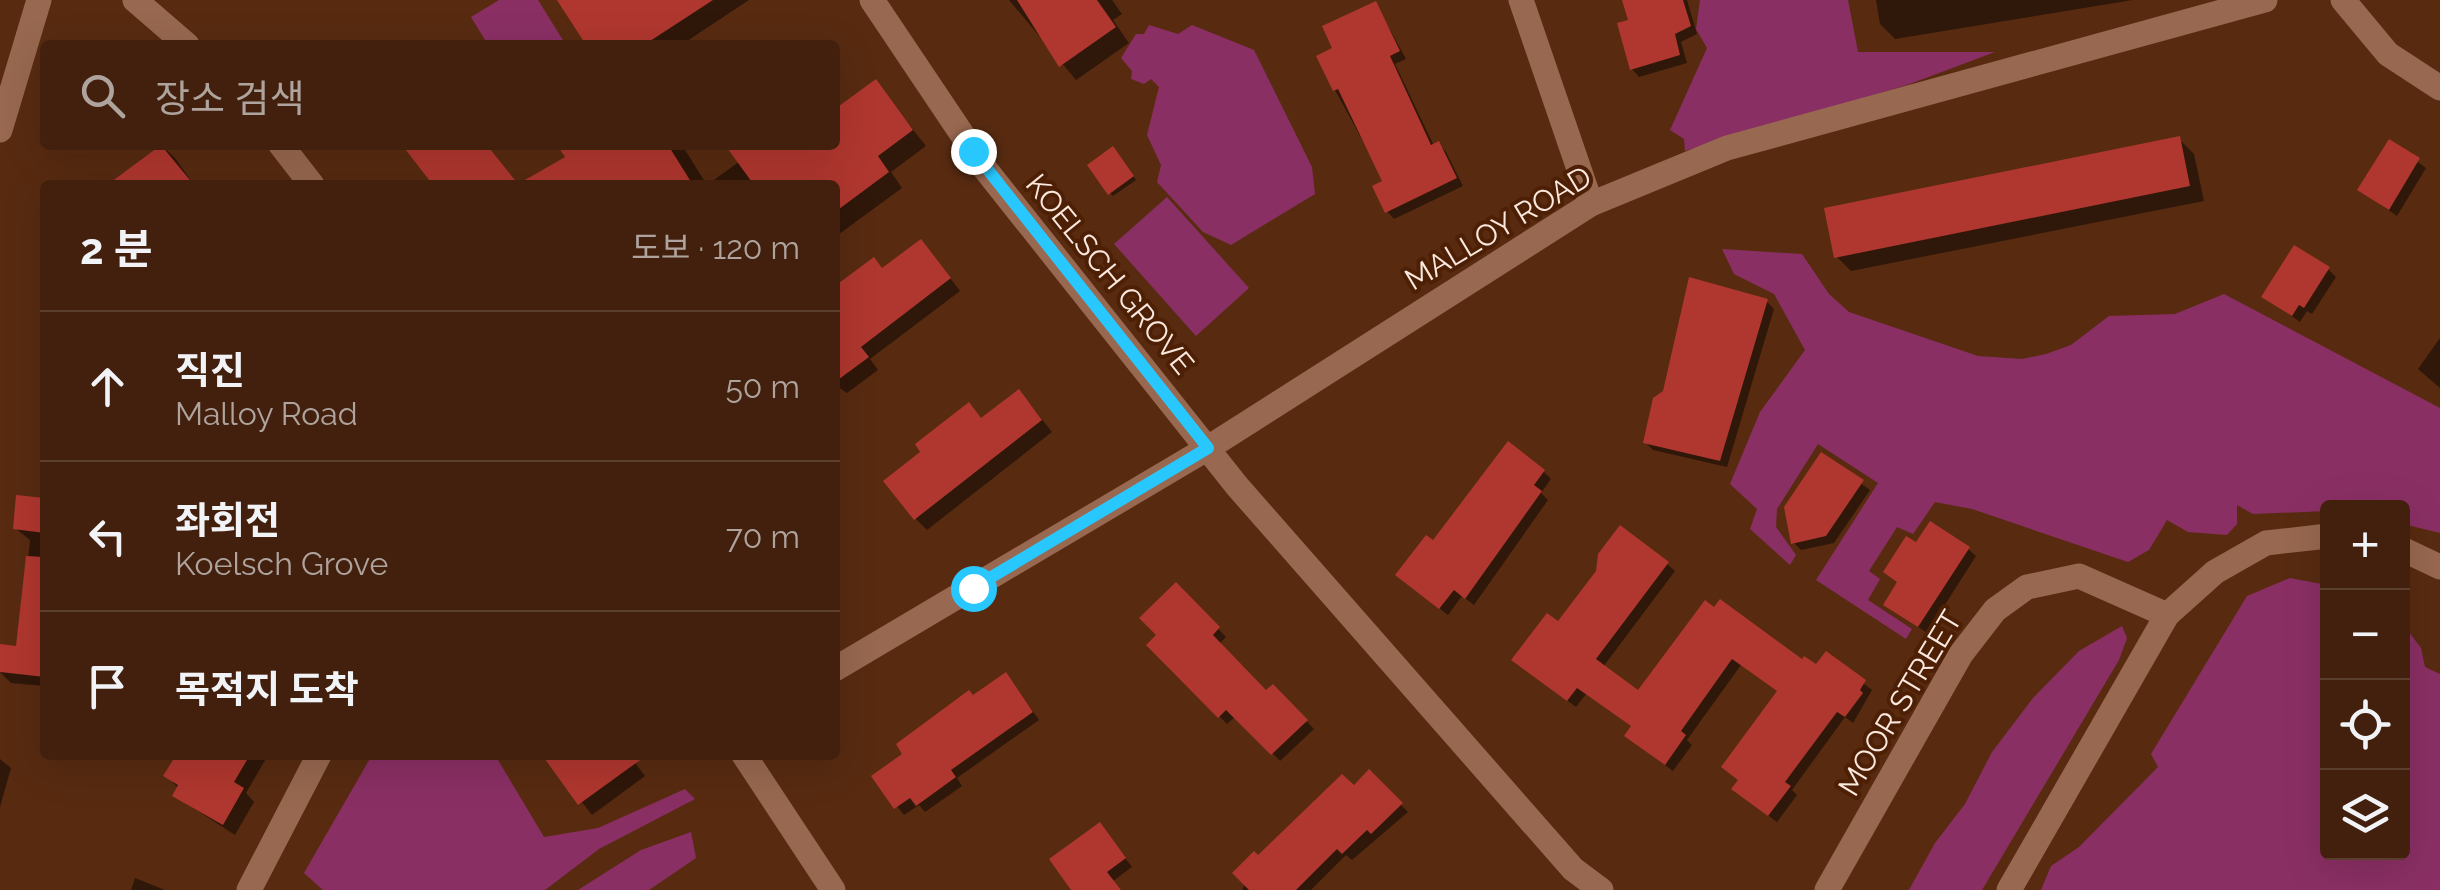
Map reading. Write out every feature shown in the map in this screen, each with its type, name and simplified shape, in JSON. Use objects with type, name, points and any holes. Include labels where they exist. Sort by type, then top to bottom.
[{"type":"street","points":[[0,130],[39,0]]},
{"type":"street","points":[[135,0],[181,40]]},
{"type":"street","name":"KOELSCH GROVE","points":[[872,0],[986,170],[1237,486],[1572,870],[1601,890]]},
{"type":"street","points":[[1521,0],[1591,204]]},
{"type":"street","name":"MALLOY ROAD","points":[[840,666],[1208,448],[1591,204],[1727,148],[2265,0]]},
{"type":"street","points":[[2344,0],[2388,54],[2440,88]]},
{"type":"street","points":[[285,150],[308,180]]},
{"type":"street","points":[[2008,890],[2167,615],[2215,572],[2266,543],[2320,537]]},
{"type":"street","points":[[2410,553],[2440,567]]},
{"type":"street","name":"MOOR STREET","points":[[1827,890],[1961,654],[1994,610],[2027,586],[2079,576],[2167,615]]},
{"type":"street","points":[[249,890],[316,760]]},
{"type":"street","points":[[747,760],[833,890]]},
{"type":"shaded area","points":[[499,0],[538,0],[563,40],[485,40],[471,17]]},
{"type":"shaded area","points":[[1700,0],[1848,0],[1858,52],[1995,52],[1907,85],[1685,151],[1684,139],[1670,130],[1707,48],[1696,29]]},
{"type":"shaded area","points":[[1149,25],[1178,34],[1192,25],[1254,50],[1312,167],[1315,194],[1231,245],[1203,232],[1157,182],[1161,165],[1147,135],[1159,87],[1151,79],[1144,84],[1131,79],[1132,71],[1121,58],[1136,34],[1144,34]]},
{"type":"shaded area","points":[[1167,197],[1249,288],[1196,336],[1114,244]]},
{"type":"shaded area","points":[[1722,249],[1802,254],[1829,294],[1849,312],[1978,356],[2022,359],[2071,345],[2109,316],[2175,314],[2224,294],[2440,408],[2440,533],[2410,526],[2410,500],[2320,500],[2320,511],[2253,514],[2237,505],[2237,524],[2227,535],[2188,532],[2167,520],[2149,550],[2128,562],[1972,509],[1935,502],[1913,534],[1897,527],[1869,571],[1880,579],[1868,600],[1912,629],[1906,639],[1816,580],[1878,483],[1818,444],[1777,509],[1776,527],[1796,555],[1790,565],[1750,529],[1757,509],[1730,484],[1760,412],[1805,350],[1774,294],[1734,274]]},
{"type":"shaded area","points":[[2290,578],[2320,584],[2320,860],[2410,860],[2410,633],[2421,648],[2425,667],[2440,674],[2440,890],[2041,890],[2051,866],[2079,847],[2158,767],[2151,754],[2247,596]]},
{"type":"shaded area","points":[[2122,626],[2127,638],[2119,660],[1982,890],[1909,890],[1935,843],[1965,804],[1992,752],[2033,698],[2079,651]]},
{"type":"shaded area","points":[[369,760],[498,760],[544,837],[598,828],[685,789],[695,799],[599,849],[545,890],[323,890],[304,873]]},
{"type":"shaded area","points":[[691,832],[696,858],[649,890],[578,890],[641,850]]},
{"type":"building","points":[[557,0],[713,0],[652,40],[583,40]]},
{"type":"building","points":[[1017,0],[1097,0],[1116,27],[1059,67]]},
{"type":"building","points":[[1622,0],[1683,0],[1691,26],[1675,34],[1680,55],[1630,70],[1617,23],[1628,20]]},
{"type":"building","points":[[1376,1],[1400,51],[1390,56],[1431,145],[1439,141],[1457,178],[1385,213],[1372,186],[1382,181],[1338,89],[1333,91],[1316,56],[1332,48],[1322,26]]},
{"type":"building","points":[[876,79],[913,130],[878,156],[889,172],[840,208],[840,180],[750,180],[729,150],[840,150],[840,105]]},
{"type":"building","points":[[2180,136],[2190,186],[1834,258],[1824,208]]},
{"type":"building","points":[[2389,139],[2420,158],[2389,210],[2357,190]]},
{"type":"building","points":[[1113,146],[1134,176],[1108,195],[1087,165]]},
{"type":"building","points":[[154,150],[165,150],[190,180],[114,180]]},
{"type":"building","points":[[406,150],[491,150],[515,180],[429,180]]},
{"type":"building","points":[[560,150],[671,150],[690,180],[525,180],[565,157]]},
{"type":"building","points":[[921,239],[951,278],[861,347],[869,357],[840,378],[840,282],[874,257],[882,268]]},
{"type":"building","points":[[2294,245],[2330,267],[2304,308],[2299,305],[2292,316],[2261,297]]},
{"type":"building","points":[[1689,277],[1768,299],[1720,461],[1643,443],[1653,398],[1663,391]]},
{"type":"building","points":[[1019,389],[1042,420],[914,520],[883,481],[920,452],[915,444],[969,402],[981,418]]},
{"type":"building","points":[[1508,441],[1545,470],[1534,485],[1542,491],[1465,599],[1454,590],[1439,609],[1395,575],[1426,535],[1433,540]]},
{"type":"building","points":[[1821,452],[1864,480],[1826,536],[1791,544],[1784,507]]},
{"type":"building","points":[[16,495],[40,497],[40,532],[13,529]]},
{"type":"building","points":[[1930,521],[1970,547],[1918,627],[1883,605],[1897,582],[1883,572],[1906,536],[1916,542]]},
{"type":"building","points":[[1620,525],[1669,562],[1596,659],[1638,690],[1705,600],[1714,607],[1720,599],[1802,659],[1804,656],[1816,664],[1826,651],[1866,680],[1860,690],[1863,693],[1845,717],[1837,712],[1785,782],[1791,786],[1768,816],[1731,789],[1738,780],[1721,767],[1777,691],[1732,659],[1681,731],[1686,735],[1665,765],[1624,736],[1631,726],[1577,688],[1567,701],[1511,660],[1547,613],[1558,621],[1596,571],[1598,554]]},
{"type":"building","points":[[26,556],[40,557],[40,676],[0,672],[0,644],[16,646]]},
{"type":"building","points":[[1176,582],[1220,627],[1213,635],[1266,690],[1273,684],[1308,720],[1271,755],[1226,710],[1218,718],[1146,645],[1156,635],[1139,618]]},
{"type":"building","points":[[1006,672],[1033,712],[951,770],[956,777],[916,806],[910,798],[894,809],[871,776],[902,754],[896,744],[969,690],[973,695]]},
{"type":"building","points":[[173,760],[247,760],[234,782],[244,788],[223,825],[172,796],[178,785],[163,776]]},
{"type":"building","points":[[546,760],[640,760],[578,805]]},
{"type":"building","points":[[1369,769],[1403,803],[1371,834],[1367,830],[1342,854],[1337,849],[1296,890],[1249,890],[1232,873],[1254,851],[1258,855],[1342,774],[1354,785]]},
{"type":"building","points":[[1100,822],[1126,858],[1107,872],[1121,890],[1071,890],[1049,859]]},
{"type":"route","points":[[973,151],[1208,448],[973,588]]}]
